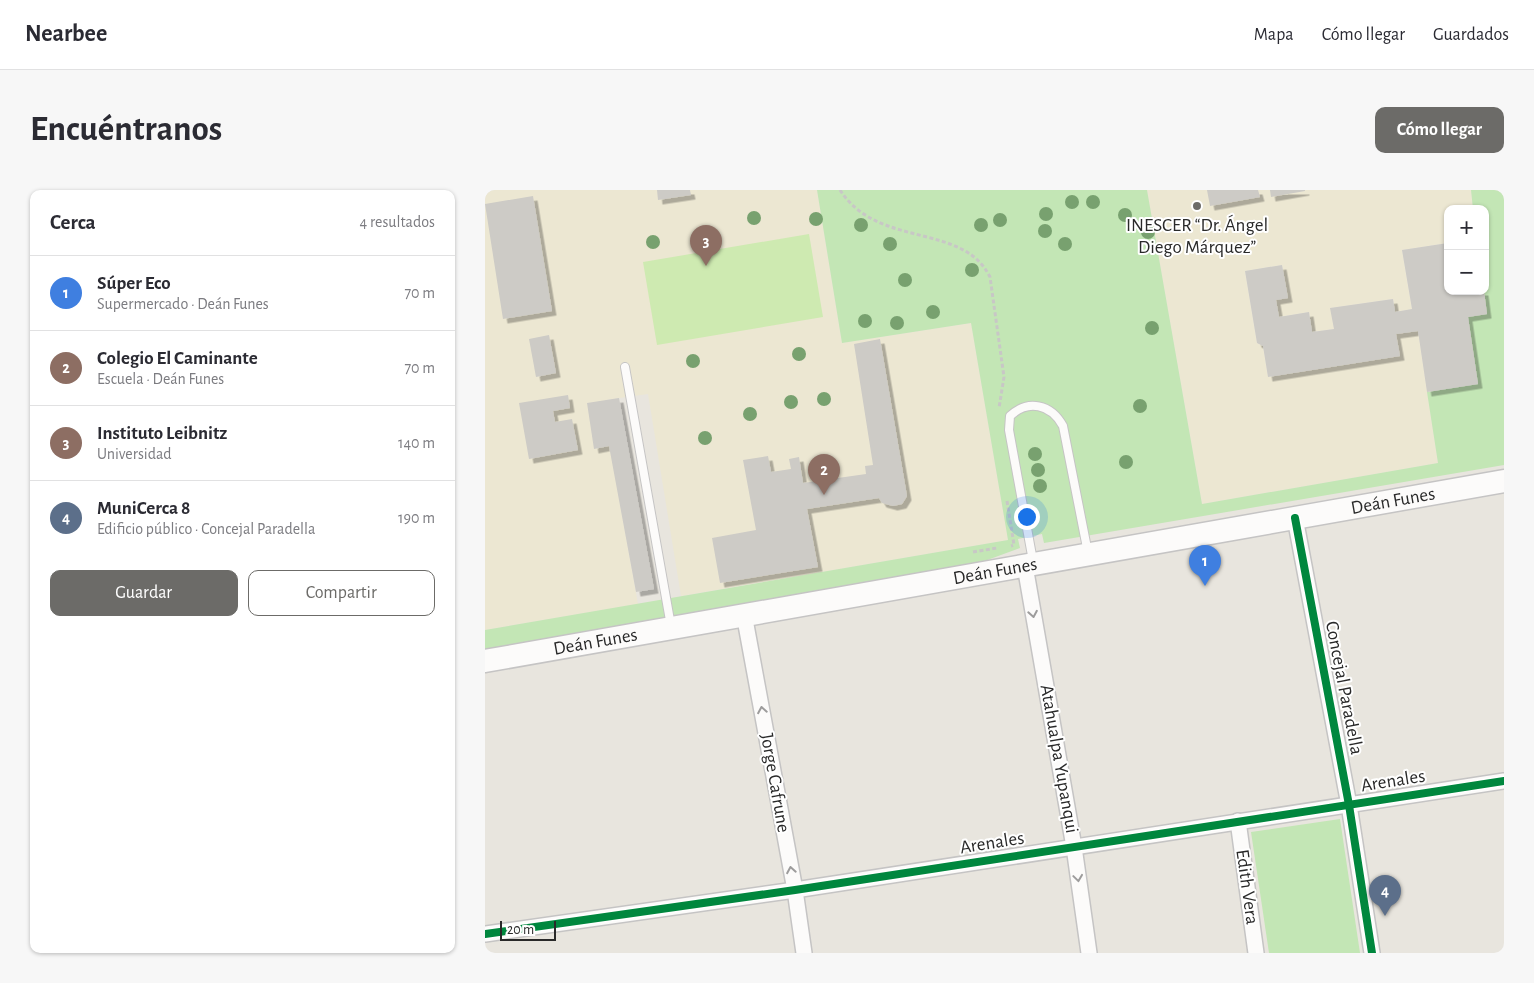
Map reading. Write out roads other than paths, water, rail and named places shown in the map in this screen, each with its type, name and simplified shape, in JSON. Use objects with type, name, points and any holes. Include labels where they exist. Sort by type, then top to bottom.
[{"type":"main road","name":"Deán Funes","points":[[485,661],[671,626],[1029,566],[1504,481]]},
{"type":"street","name":"Concejal Paradella","points":[[1295,518],[1349,804],[1372,953]]},
{"type":"street","name":"Atahualpa Yupanqui","points":[[1029,566],[1089,953]]},
{"type":"street","name":"Jorge Cafrune","points":[[744,614],[795,890],[804,953]]},
{"type":"street","name":"Arenales","points":[[485,934],[795,890],[1504,781]]},
{"type":"street","name":"Edith Vera","points":[[1238,821],[1256,953]]},
{"type":"lane","points":[[625,367],[671,626]]},
{"type":"lane","points":[[1029,566],[1009,430],[1010,416],[1019,408],[1035,406],[1048,410],[1058,418],[1063,426],[1089,555]]},
{"type":"place","name":"INESCER “Dr. Ángel Diego Márquez”","points":[[1197,206]]},
{"type":"place","name":"Instituto Leibnitz","points":[[706,266]]},
{"type":"place","name":"Colegio El Caminante","points":[[824,495]]},
{"type":"place","name":"Súper Eco","points":[[1205,586]]},
{"type":"place","name":"MuniCerca 8","points":[[1385,916]]}]
